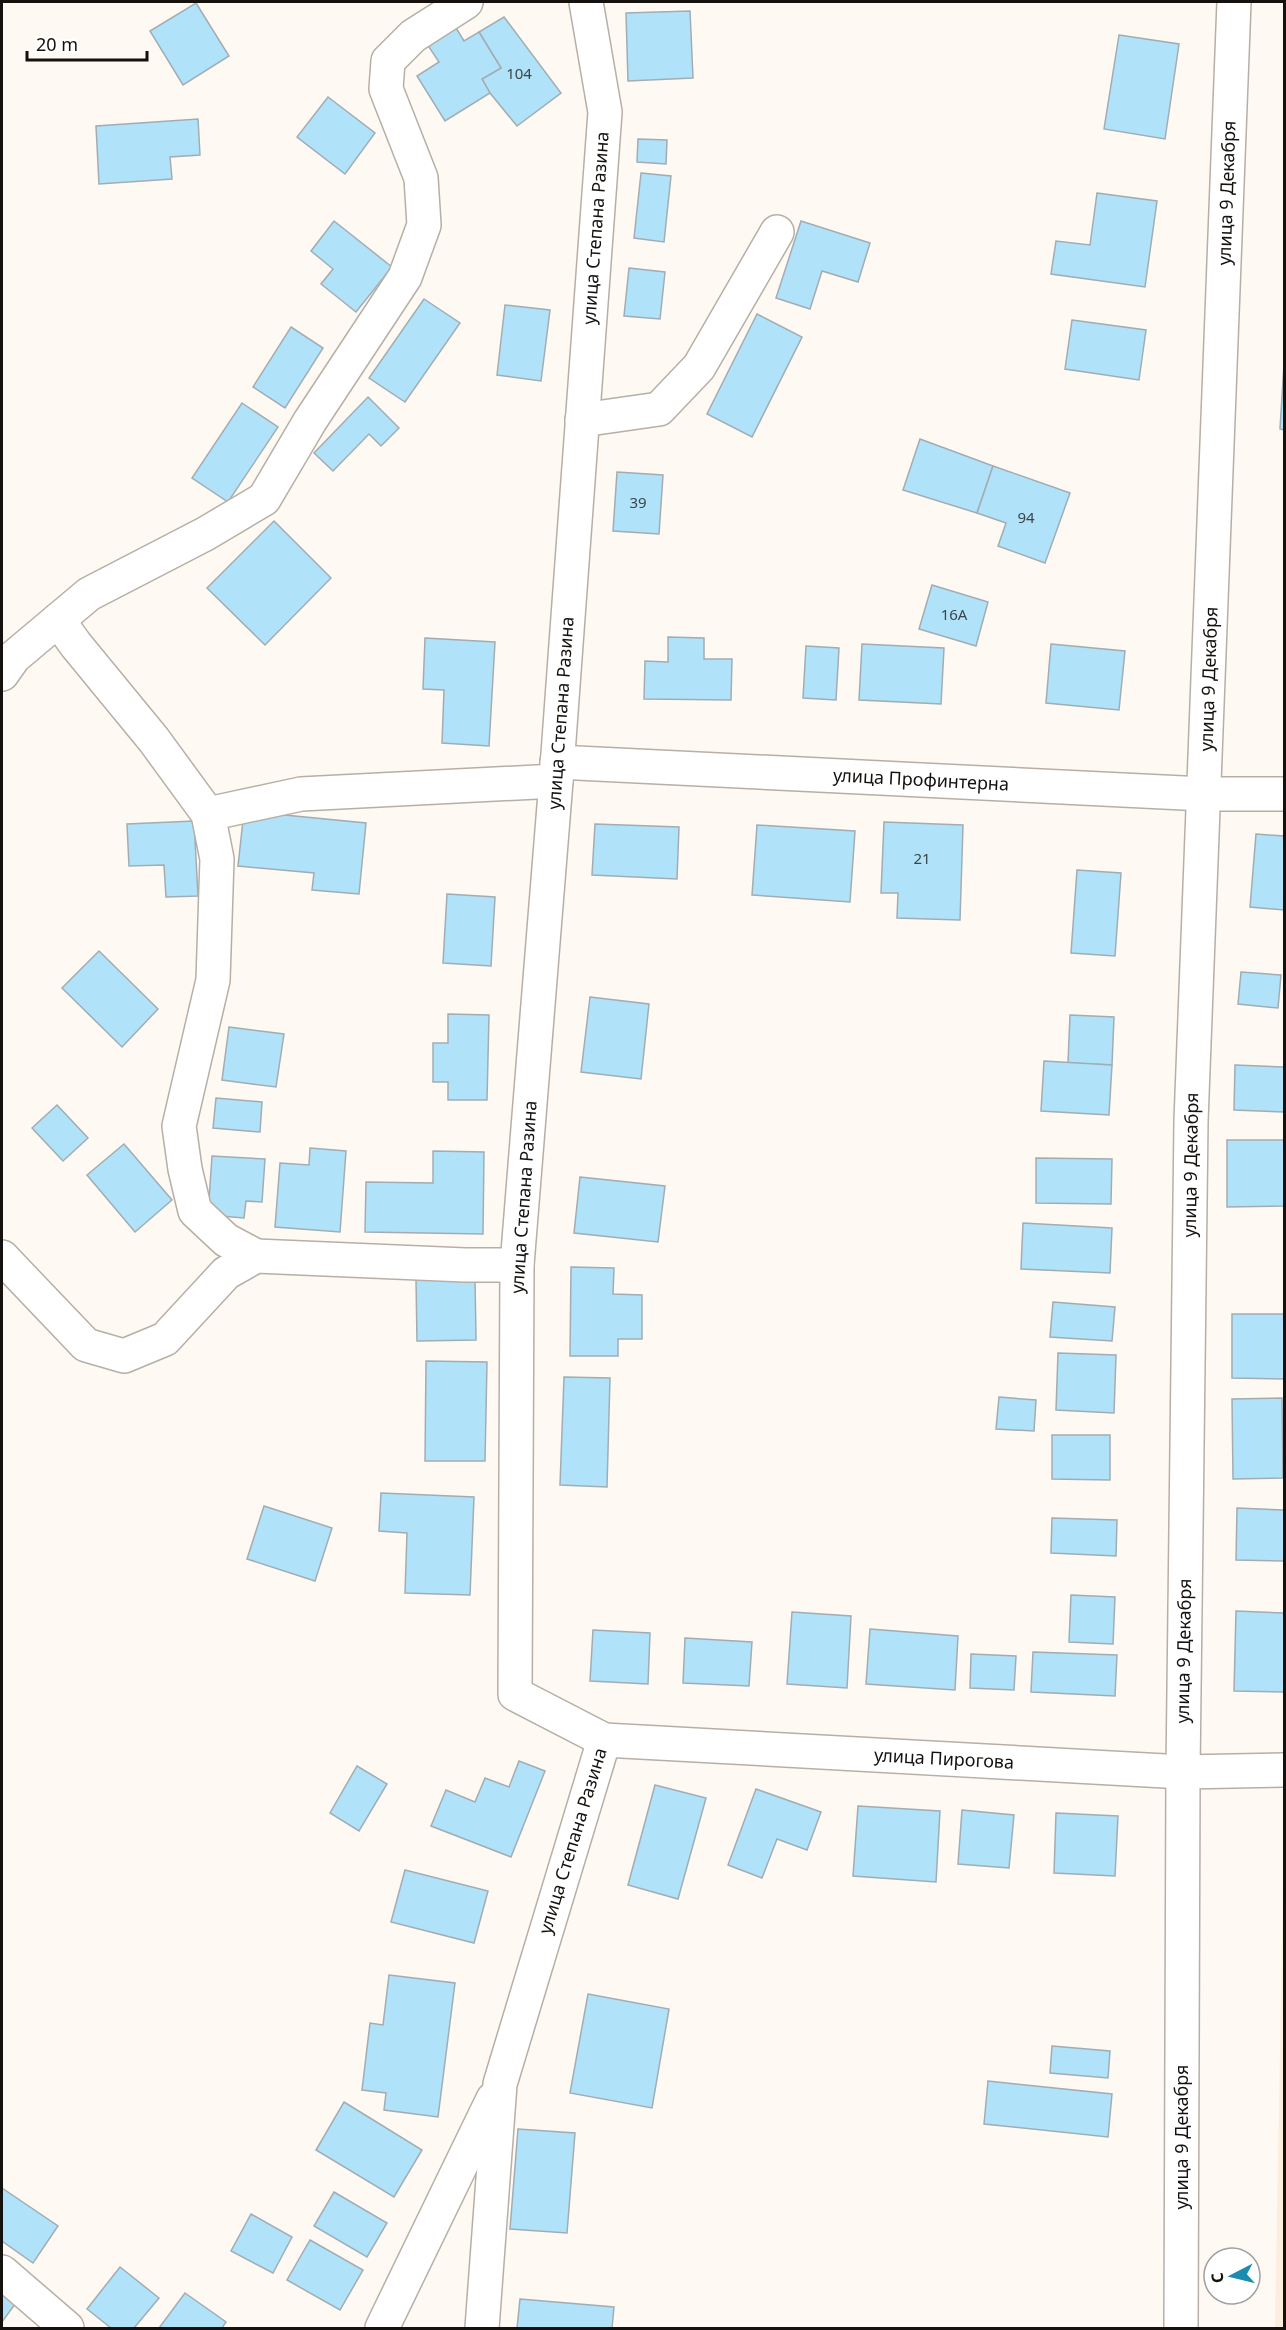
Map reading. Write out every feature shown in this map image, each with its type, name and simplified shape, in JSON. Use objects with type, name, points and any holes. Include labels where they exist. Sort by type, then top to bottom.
[{"type":"street","points":[[2,674],[14,657],[89,594],[206,534],[264,499],[310,421],[405,277],[424,225],[421,178],[386,89],[388,62],[413,36],[466,2]]},
{"type":"street","name":"улица Степана Разина","points":[[483,2328],[500,2084],[604,1740],[515,1694],[517,1265],[605,112],[585,2]]},
{"type":"street","name":"улица 9 Декабря","points":[[1181,2328],[1183,1772],[1191,1121],[1234,2]]},
{"type":"street","points":[[582,420],[659,409],[699,367],[777,232]]},
{"type":"street","points":[[58,620],[154,740],[208,814],[217,859],[213,981],[179,1126],[185,1169],[195,1211],[226,1240],[256,1256],[517,1265]]},
{"type":"street","name":"улица Профинтерна","points":[[208,814],[301,794],[556,772],[1204,794],[1284,794]]},
{"type":"street","points":[[2,1257],[86,1345],[123,1356],[165,1340],[226,1273],[256,1256]]},
{"type":"street","name":"улица Пирогова","points":[[604,1740],[1183,1772],[1284,1770]]},
{"type":"street","points":[[382,2328],[500,2084]]},
{"type":"street","points":[[2,2272],[67,2328]]},
{"type":"shaded area","points":[[1284,1823],[1284,2328],[1275,2328]]},
{"type":"building","points":[[196,3],[229,56],[183,85],[150,31]]},
{"type":"building","points":[[690,11],[693,78],[628,81],[626,13]]},
{"type":"building","points":[[504,17],[561,93],[517,126],[490,93],[482,79],[501,68],[479,32]]},
{"type":"building","points":[[453,23],[464,41],[479,32],[501,68],[482,79],[490,93],[445,121],[417,76],[439,62],[425,41]]},
{"type":"building","points":[[1119,35],[1179,44],[1165,139],[1104,129]]},
{"type":"building","points":[[328,97],[375,133],[345,174],[297,137]]},
{"type":"building","points":[[198,119],[200,155],[170,157],[172,179],[99,184],[96,126]]},
{"type":"building","points":[[638,139],[667,140],[666,164],[637,162]]},
{"type":"building","points":[[641,173],[671,176],[664,242],[634,238]]},
{"type":"building","points":[[1097,193],[1157,201],[1145,287],[1051,274],[1056,241],[1090,245]]},
{"type":"building","points":[[334,221],[392,267],[356,312],[321,284],[333,269],[311,251]]},
{"type":"building","points":[[801,221],[870,243],[858,282],[822,271],[810,309],[776,298]]},
{"type":"building","points":[[629,268],[665,272],[660,319],[624,316]]},
{"type":"building","points":[[424,299],[460,323],[405,402],[369,378]]},
{"type":"building","points":[[505,305],[550,310],[541,381],[497,375]]},
{"type":"building","points":[[757,314],[802,337],[752,437],[707,414]]},
{"type":"building","points":[[1072,320],[1146,330],[1139,380],[1065,369]]},
{"type":"building","points":[[291,327],[323,348],[285,408],[253,387]]},
{"type":"building","points":[[1284,364],[1284,430],[1280,429]]},
{"type":"building","points":[[368,397],[399,428],[381,446],[369,434],[333,471],[314,453]]},
{"type":"building","points":[[242,403],[278,427],[228,502],[192,478]]},
{"type":"building","points":[[920,439],[993,466],[977,513],[903,490]]},
{"type":"building","points":[[993,466],[1070,493],[1045,563],[998,546],[1006,523],[977,513]]},
{"type":"building","points":[[617,472],[663,475],[659,534],[613,531]]},
{"type":"building","points":[[274,521],[331,578],[265,645],[207,588]]},
{"type":"building","points":[[932,585],[988,602],[976,646],[919,629]]},
{"type":"building","points":[[668,637],[704,638],[704,659],[732,659],[731,700],[644,699],[645,661],[668,662]]},
{"type":"building","points":[[425,638],[495,642],[489,746],[442,743],[444,690],[423,689]]},
{"type":"building","points":[[862,644],[944,648],[941,704],[859,700]]},
{"type":"building","points":[[1051,644],[1125,651],[1119,710],[1046,703]]},
{"type":"building","points":[[806,646],[839,648],[836,700],[803,698]]},
{"type":"building","points":[[244,811],[366,823],[359,894],[312,890],[314,873],[238,866]]},
{"type":"building","points":[[194,821],[198,896],[166,897],[164,865],[129,866],[127,824]]},
{"type":"building","points":[[884,822],[963,825],[960,920],[897,918],[898,893],[881,893]]},
{"type":"building","points":[[595,824],[679,827],[677,879],[592,875]]},
{"type":"building","points":[[757,825],[855,831],[850,902],[752,895]]},
{"type":"building","points":[[1256,834],[1284,836],[1284,910],[1250,907]]},
{"type":"building","points":[[1077,870],[1121,873],[1115,956],[1071,953]]},
{"type":"building","points":[[447,894],[495,897],[491,966],[443,963]]},
{"type":"building","points":[[99,951],[158,1009],[122,1047],[62,988]]},
{"type":"building","points":[[1241,972],[1281,975],[1278,1008],[1238,1004]]},
{"type":"building","points":[[590,997],[649,1004],[641,1079],[581,1072]]},
{"type":"building","points":[[448,1014],[489,1015],[487,1100],[448,1100],[448,1082],[433,1082],[433,1043],[448,1043]]},
{"type":"building","points":[[1070,1015],[1114,1017],[1112,1065],[1068,1063]]},
{"type":"building","points":[[229,1027],[284,1034],[276,1087],[222,1080]]},
{"type":"building","points":[[1044,1061],[1112,1065],[1109,1115],[1041,1111]]},
{"type":"building","points":[[1235,1065],[1284,1067],[1284,1112],[1234,1110]]},
{"type":"building","points":[[216,1098],[262,1102],[260,1132],[213,1128]]},
{"type":"building","points":[[57,1105],[88,1138],[63,1161],[32,1128]]},
{"type":"building","points":[[1227,1140],[1284,1140],[1284,1206],[1227,1207]]},
{"type":"building","points":[[124,1144],[172,1200],[135,1232],[87,1175]]},
{"type":"building","points":[[310,1148],[346,1151],[340,1232],[275,1227],[280,1163],[309,1165]]},
{"type":"building","points":[[433,1151],[484,1152],[483,1234],[365,1232],[366,1182],[433,1183]]},
{"type":"building","points":[[212,1156],[265,1159],[262,1202],[246,1201],[244,1218],[208,1215]]},
{"type":"building","points":[[1036,1158],[1112,1159],[1111,1204],[1036,1203]]},
{"type":"building","points":[[580,1177],[665,1186],[658,1242],[574,1233]]},
{"type":"building","points":[[1023,1223],[1112,1228],[1110,1273],[1021,1269]]},
{"type":"building","points":[[571,1267],[614,1268],[613,1294],[642,1295],[642,1339],[618,1339],[618,1356],[570,1356]]},
{"type":"building","points":[[475,1278],[476,1340],[417,1341],[416,1279]]},
{"type":"building","points":[[1053,1302],[1115,1307],[1112,1341],[1050,1337]]},
{"type":"building","points":[[1232,1314],[1284,1314],[1284,1379],[1232,1378]]},
{"type":"building","points":[[1058,1353],[1116,1355],[1114,1413],[1056,1410]]},
{"type":"building","points":[[426,1361],[487,1362],[485,1461],[425,1461]]},
{"type":"building","points":[[564,1377],[610,1378],[607,1487],[560,1485]]},
{"type":"building","points":[[999,1397],[1036,1400],[1034,1431],[996,1429]]},
{"type":"building","points":[[1282,1398],[1283,1478],[1233,1479],[1232,1399]]},
{"type":"building","points":[[1052,1435],[1110,1435],[1110,1480],[1052,1479]]},
{"type":"building","points":[[381,1493],[474,1497],[470,1595],[405,1593],[407,1533],[379,1531]]},
{"type":"building","points":[[264,1506],[332,1528],[315,1581],[247,1559]]},
{"type":"building","points":[[1237,1508],[1284,1510],[1284,1561],[1236,1560]]},
{"type":"building","points":[[1052,1518],[1117,1520],[1116,1556],[1051,1553]]},
{"type":"building","points":[[1071,1595],[1115,1597],[1113,1644],[1069,1642]]},
{"type":"building","points":[[1236,1611],[1284,1613],[1284,1692],[1234,1691]]},
{"type":"building","points":[[792,1612],[851,1616],[847,1688],[787,1684]]},
{"type":"building","points":[[870,1629],[958,1636],[955,1690],[866,1684]]},
{"type":"building","points":[[593,1630],[650,1633],[648,1684],[590,1681]]},
{"type":"building","points":[[685,1638],[752,1642],[749,1686],[683,1683]]},
{"type":"building","points":[[1033,1652],[1117,1655],[1115,1696],[1031,1692]]},
{"type":"building","points":[[971,1654],[1016,1656],[1014,1690],[970,1688]]},
{"type":"building","points":[[519,1761],[545,1771],[511,1857],[431,1826],[446,1790],[475,1802],[485,1778],[509,1787]]},
{"type":"building","points":[[357,1766],[387,1784],[359,1831],[330,1813]]},
{"type":"building","points":[[655,1785],[706,1798],[678,1899],[628,1885]]},
{"type":"building","points":[[756,1789],[821,1812],[807,1850],[777,1839],[762,1878],[728,1865]]},
{"type":"building","points":[[858,1806],[940,1811],[936,1882],[853,1876]]},
{"type":"building","points":[[962,1810],[1014,1815],[1009,1868],[958,1864]]},
{"type":"building","points":[[1056,1813],[1118,1816],[1115,1876],[1054,1873]]},
{"type":"building","points":[[405,1870],[488,1891],[474,1943],[391,1922]]},
{"type":"building","points":[[389,1975],[455,1983],[438,2117],[384,2110],[386,2093],[362,2090],[370,2023],[383,2025]]},
{"type":"building","points":[[588,1994],[669,2009],[652,2108],[570,2093]]},
{"type":"building","points":[[1052,2046],[1110,2051],[1108,2078],[1050,2073]]},
{"type":"building","points":[[988,2081],[1112,2094],[1108,2137],[984,2124]]},
{"type":"building","points":[[344,2102],[422,2150],[394,2197],[316,2150]]},
{"type":"building","points":[[518,2129],[575,2133],[567,2233],[510,2229]]},
{"type":"building","points":[[2,2188],[58,2226],[33,2263],[2,2241]]},
{"type":"building","points":[[334,2192],[387,2223],[367,2257],[314,2226]]},
{"type":"building","points":[[251,2214],[292,2237],[273,2273],[231,2251]]},
{"type":"building","points":[[310,2240],[363,2270],[340,2310],[287,2280]]},
{"type":"building","points":[[120,2267],[159,2298],[134,2328],[111,2328],[87,2309]]},
{"type":"building","points":[[2,2293],[15,2304],[2,2322]]},
{"type":"building","points":[[185,2293],[226,2322],[222,2328],[159,2328]]},
{"type":"building","points":[[520,2299],[614,2307],[612,2328],[517,2328]]}]
